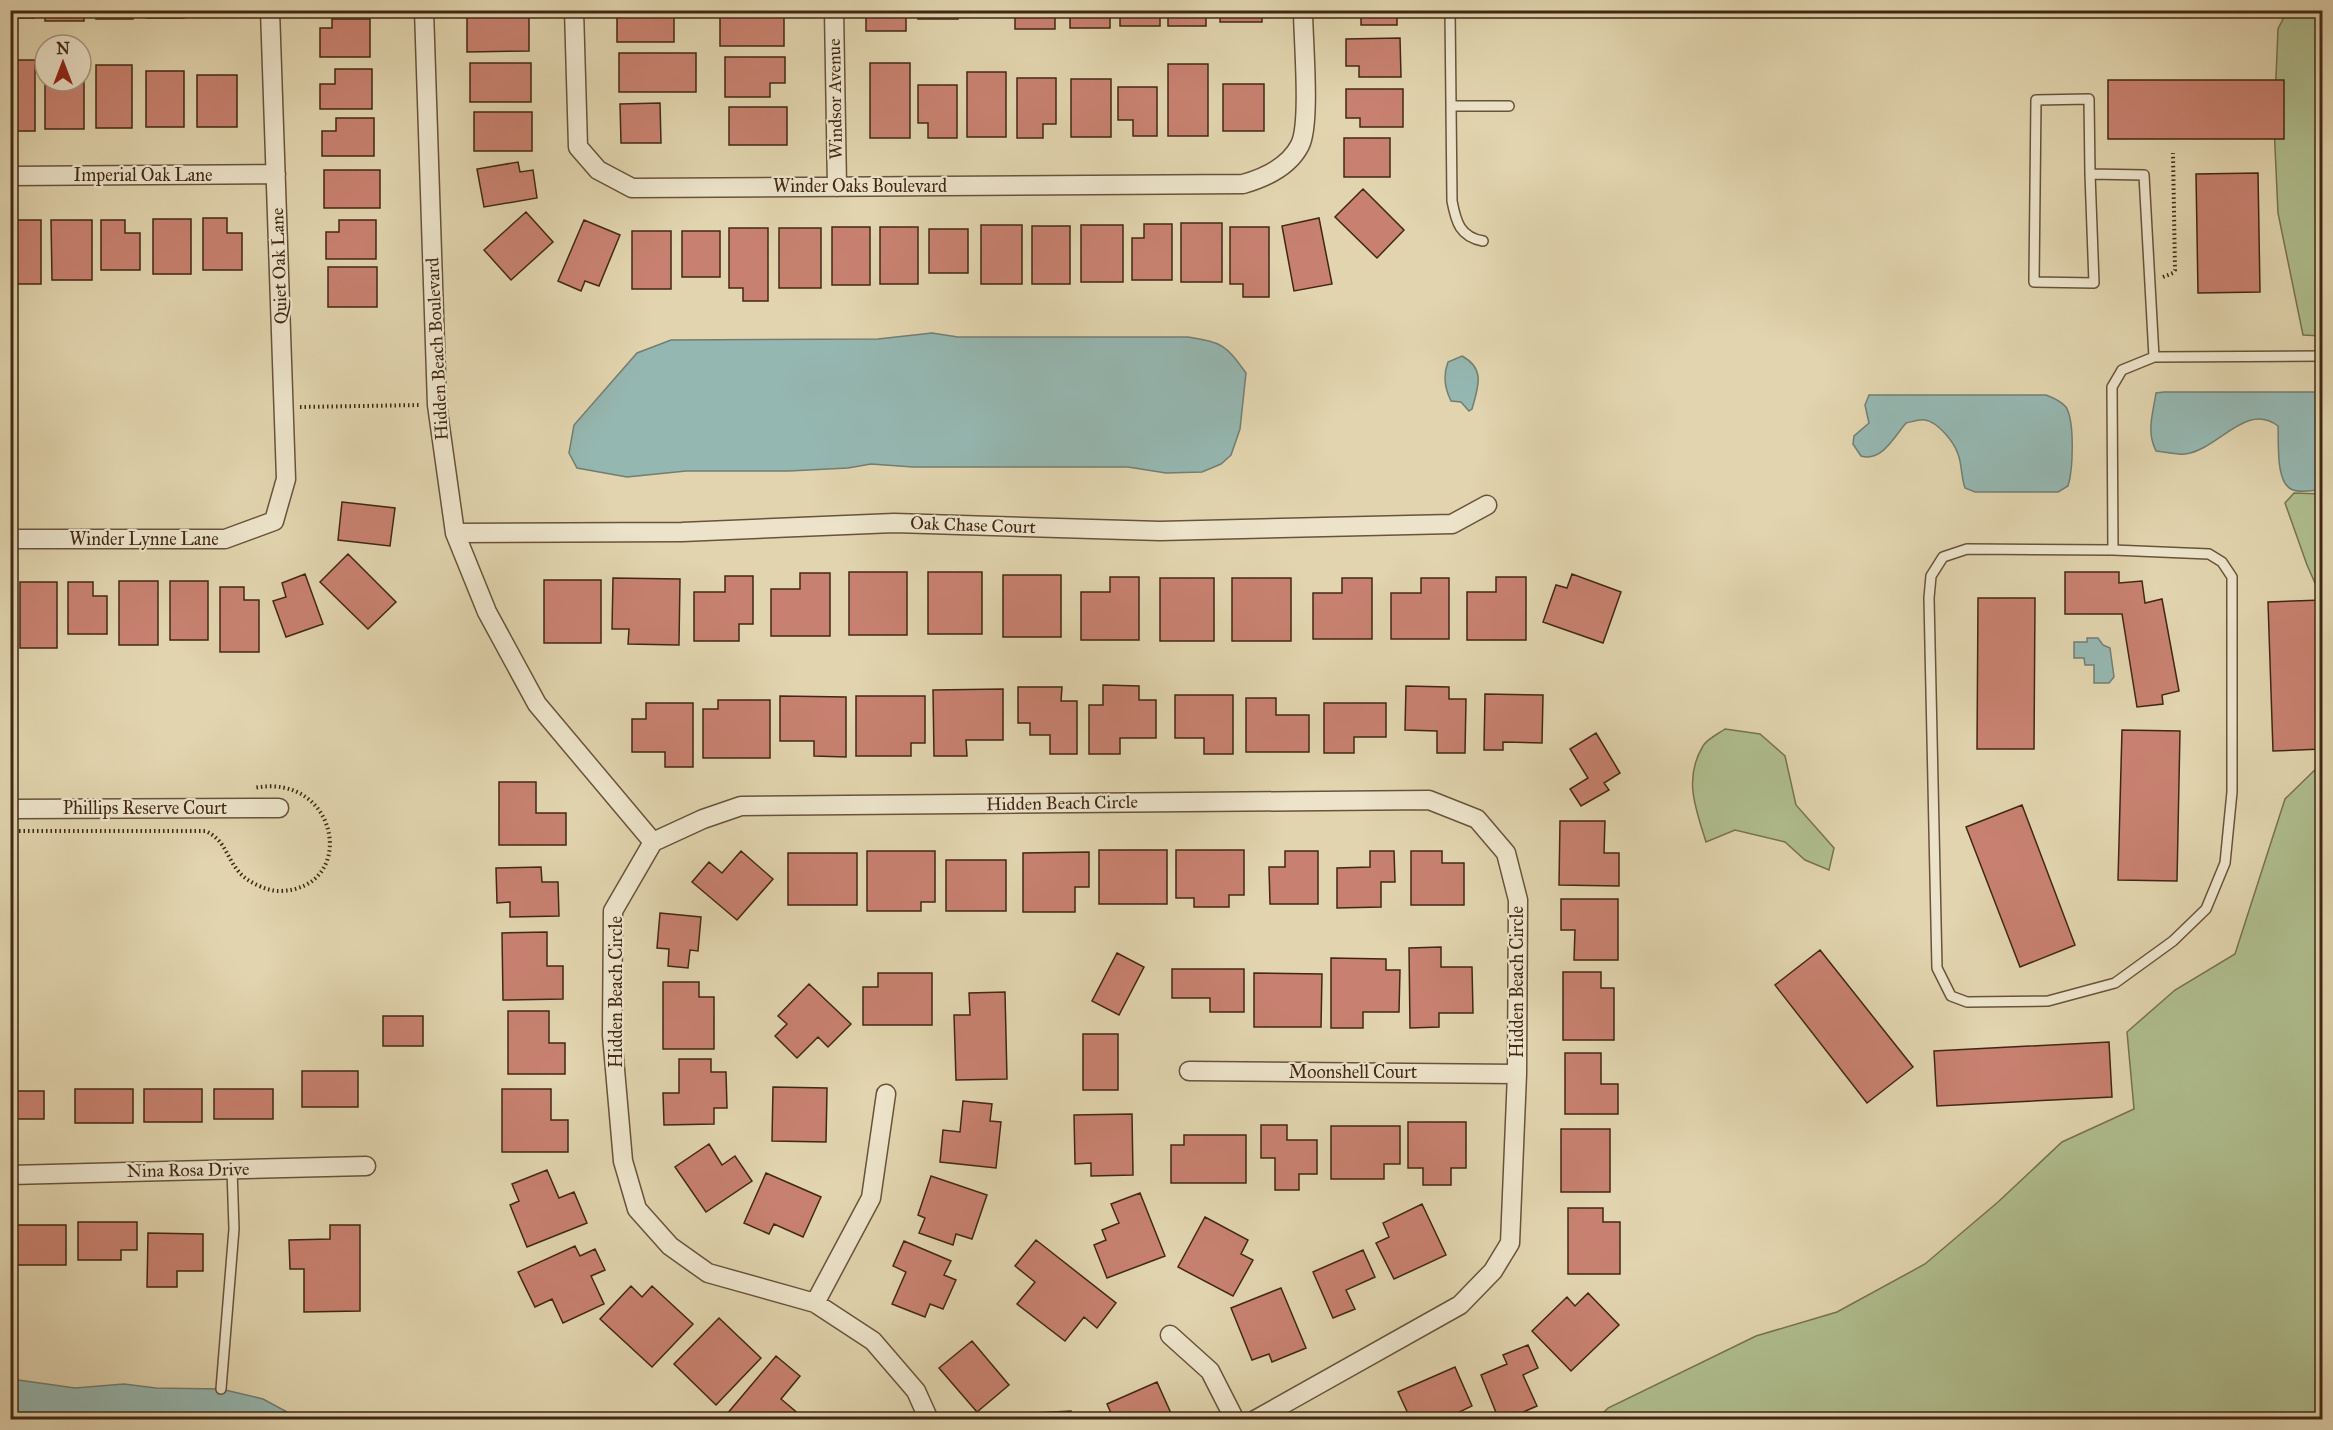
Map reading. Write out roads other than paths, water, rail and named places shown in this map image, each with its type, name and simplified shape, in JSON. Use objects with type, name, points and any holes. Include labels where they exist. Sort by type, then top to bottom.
[{"type":"street","name":"Quiet Oak Lane","points":[[270,10],[286,479],[274,520]]},
{"type":"street","name":"Hidden Beach Boulevard","points":[[424,10],[436,405],[455,533],[487,612],[537,704],[653,842]]},
{"type":"street","name":"Winder Oaks Boulevard","points":[[574,10],[578,147],[598,170],[632,188],[1243,184],[1265,177],[1286,162],[1300,146],[1305,122],[1303,10]]},
{"type":"street","name":"Windsor Avenue","points":[[834,10],[837,187]]},
{"type":"street","name":"Imperial Oak Lane","points":[[10,176],[276,174]]},
{"type":"street","name":"Oak Chase Court","points":[[455,533],[682,532],[894,523],[1160,531],[1452,524],[1487,505]]},
{"type":"street","name":"Winder Lynne Lane","points":[[10,539],[225,539],[274,520]]},
{"type":"street","name":"Hidden Beach Circle","points":[[929,1419],[916,1391],[873,1341],[815,1303],[708,1274],[670,1246],[637,1209],[622,1161],[612,1035],[614,911],[653,842],[703,819],[741,806],[1429,800],[1477,819],[1506,854],[1518,900],[1517,1074],[1510,1243],[1493,1271],[1461,1305],[1255,1419]]},
{"type":"street","name":"Phillips Reserve Court","points":[[10,809],[279,808]]},
{"type":"street","name":"Moonshell Court","points":[[1190,1071],[1517,1074]]},
{"type":"street","points":[[815,1303],[871,1198],[886,1094]]},
{"type":"street","name":"Nina Rosa Drive","points":[[10,1174],[366,1166]]},
{"type":"street","points":[[1170,1335],[1210,1371],[1235,1419]]},
{"type":"lane","points":[[1450,10],[1452,201],[1456,223],[1465,234],[1483,241]]},
{"type":"lane","points":[[2089,99],[2090,174],[2094,283],[2034,282],[2036,100],[2089,99]]},
{"type":"lane","points":[[1451,106],[1509,106]]},
{"type":"lane","points":[[2090,174],[2144,175],[2154,357]]},
{"type":"lane","points":[[2113,550],[2112,387],[2122,370],[2154,357],[2322,356]]},
{"type":"lane","points":[[1967,549],[2113,550],[2209,554],[2222,562],[2232,577],[2232,792],[2225,863],[2206,909],[2173,941],[2115,983],[2048,1001],[1967,1002],[1951,996],[1937,968],[1929,598],[1931,576],[1943,557],[1967,549]]},
{"type":"lane","points":[[221,1389],[234,1229],[232,1169]]},
{"type":"water","points":[[932,333],[958,337],[1188,337],[1216,343],[1228,350],[1246,373],[1240,429],[1231,455],[1221,464],[1202,472],[1166,473],[1128,467],[913,467],[871,464],[848,468],[789,471],[686,471],[627,477],[577,468],[569,453],[574,425],[637,353],[671,340],[878,339]]},
{"type":"water","points":[[1462,356],[1475,367],[1478,379],[1472,409],[1469,411],[1461,402],[1451,401],[1445,382],[1448,362]]},
{"type":"water","points":[[2322,392],[2322,490],[2300,491],[2287,486],[2283,480],[2279,462],[2278,426],[2266,420],[2255,419],[2243,423],[2197,451],[2174,454],[2156,451],[2151,436],[2152,415],[2156,393]]},
{"type":"water","points":[[1869,395],[2046,395],[2055,399],[2066,407],[2071,423],[2072,458],[2068,486],[2058,492],[1975,492],[1965,488],[1956,449],[1940,428],[1925,420],[1906,423],[1881,452],[1868,457],[1861,456],[1853,444],[1854,436],[1869,423],[1865,405]]},
{"type":"water","points":[[2087,638],[2098,638],[2103,645],[2110,648],[2114,677],[2109,683],[2094,683],[2094,665],[2085,665],[2084,658],[2074,658],[2074,642],[2087,642]]},
{"type":"water","points":[[11,1379],[75,1388],[124,1384],[156,1388],[221,1389],[263,1399],[300,1419],[11,1420]]}]
